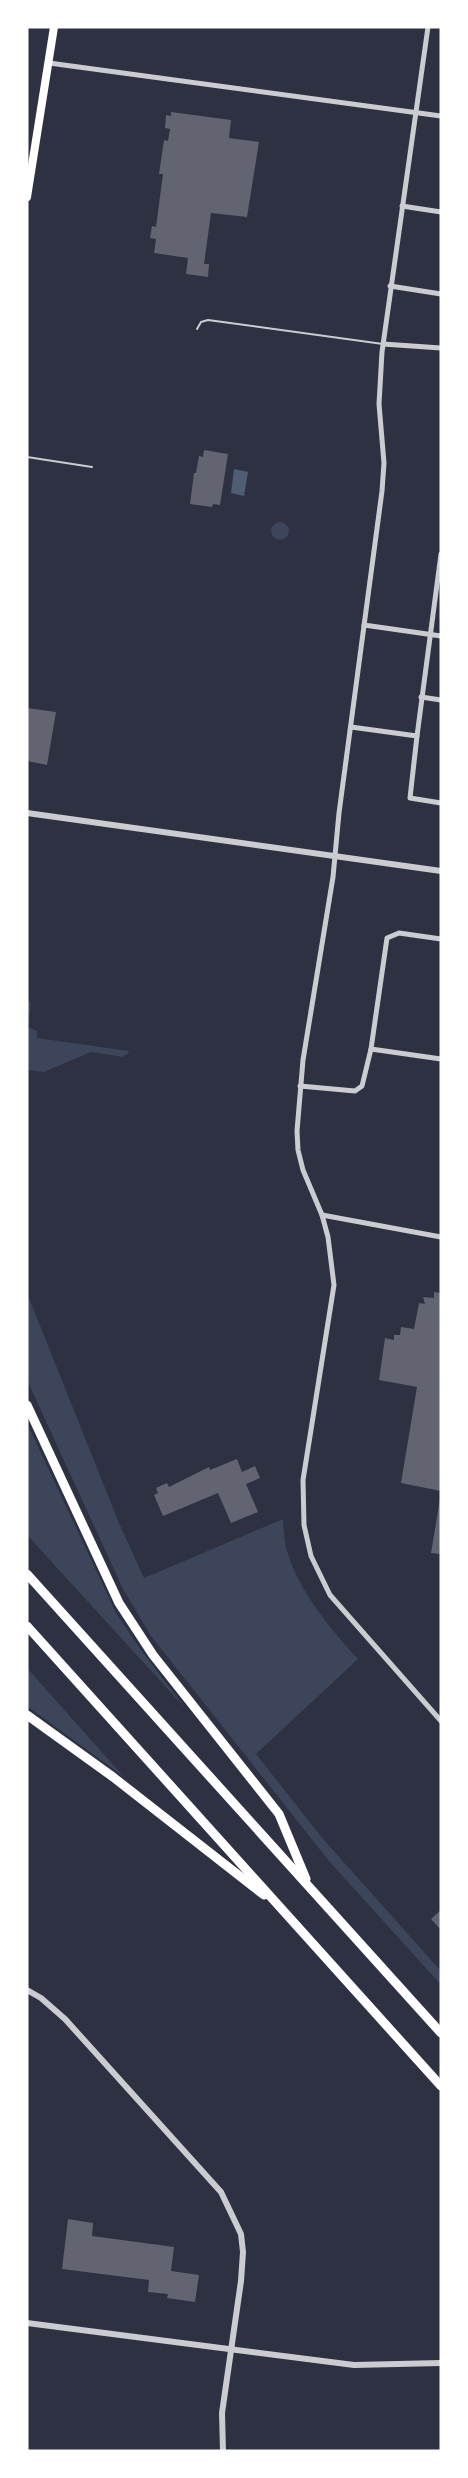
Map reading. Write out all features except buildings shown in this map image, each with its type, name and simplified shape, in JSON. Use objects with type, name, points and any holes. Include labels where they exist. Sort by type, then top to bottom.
[{"type":"highway","points":[[27,1405],[119,1603],[153,1655],[279,1814],[309,1886]]},
{"type":"highway","points":[[27,1574],[441,2033]]},
{"type":"highway","points":[[27,1626],[441,2086]]},
{"type":"highway","points":[[27,1715],[113,1777],[284,1911]]},
{"type":"main road","points":[[27,196],[54,27]]},
{"type":"street","points":[[428,27],[383,344],[379,404],[384,463],[336,856],[300,1086],[298,1150],[309,1187],[322,1215],[331,1251],[334,1285],[303,1480],[302,1508],[308,1544],[316,1569],[337,1605],[441,1720]]},
{"type":"street","points":[[49,63],[441,116]]},
{"type":"street","points":[[402,206],[441,212]]},
{"type":"street","points":[[390,286],[441,294]]},
{"type":"street","points":[[383,344],[441,348]]},
{"type":"street","points":[[441,554],[429,634],[410,798],[441,803]]},
{"type":"street","points":[[364,625],[441,636]]},
{"type":"street","points":[[421,697],[441,700]]},
{"type":"street","points":[[351,727],[417,736]]},
{"type":"street","points":[[27,813],[441,871]]},
{"type":"street","points":[[300,1086],[351,1091],[358,1089],[365,1080],[371,1049],[387,938],[399,933],[441,939]]},
{"type":"street","points":[[371,1049],[441,1059]]},
{"type":"street","points":[[322,1215],[441,1237]]},
{"type":"street","points":[[27,1990],[41,1998],[64,2019],[221,2192],[241,2234],[243,2252],[232,2351],[222,2413],[223,2451]]},
{"type":"street","points":[[27,2323],[354,2365],[441,2363]]},
{"type":"lane","points":[[197,329],[201,322],[208,320],[383,344]]},
{"type":"lane","points":[[27,457],[92,467]]},
{"type":"shaded area","points":[[234,469],[248,472],[244,496],[231,493]]},
{"type":"shaded area","points":[[280,522],[286,525],[289,531],[286,537],[280,540],[274,537],[271,531],[274,525]]},
{"type":"shaded area","points":[[27,1000],[31,1003],[28,1027],[37,1031],[37,1038],[129,1051],[128,1053],[123,1057],[91,1052],[44,1072],[27,1070]]},
{"type":"shaded area","points":[[27,1293],[119,1523],[144,1578],[283,1519],[287,1551],[300,1581],[326,1622],[358,1659],[256,1754],[324,1840],[441,1971],[441,1985],[329,1861],[151,1636],[123,1589],[27,1380]]},
{"type":"shaded area","points":[[27,1423],[116,1613],[186,1709],[27,1535]]},
{"type":"shaded area","points":[[27,1668],[124,1777],[27,1706]]}]
